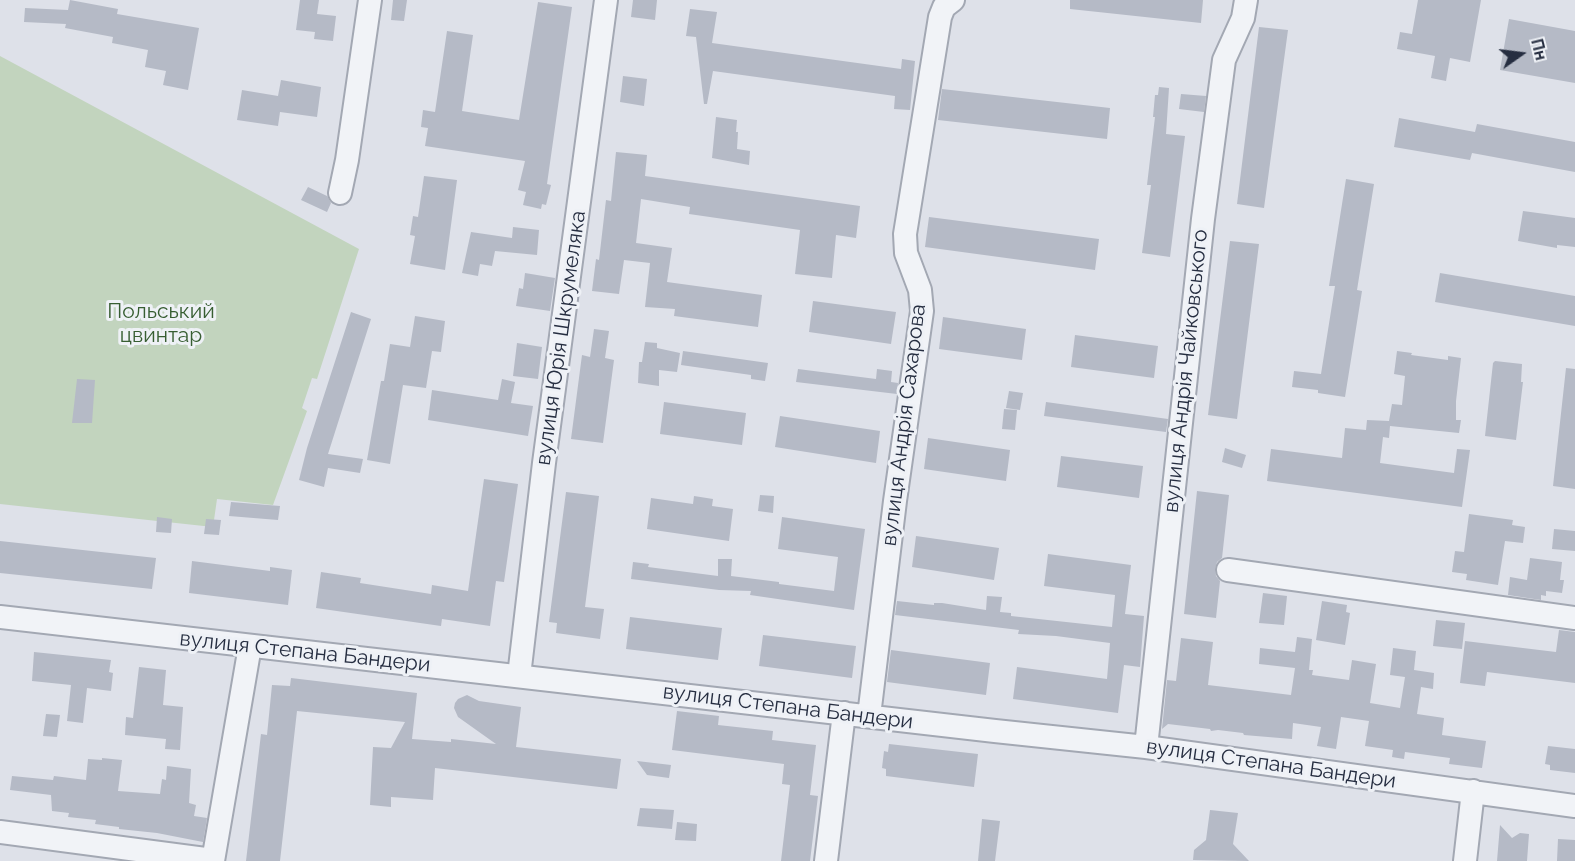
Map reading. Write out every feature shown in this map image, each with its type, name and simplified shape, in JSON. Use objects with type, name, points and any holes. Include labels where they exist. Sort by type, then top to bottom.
[{"type":"street","points":[[340,193],[347,160],[370,0]]},
{"type":"street","name":"вулиця Юрія Шкрумеляка","points":[[519,676],[544,463],[606,0]]},
{"type":"street","name":"вулиця Андрія Сахарова","points":[[869,716],[895,501],[922,311],[920,290],[906,253],[905,234],[940,17],[944,7],[953,0]]},
{"type":"street","name":"вулиця Андрія Чайковського","points":[[1146,747],[1204,208],[1224,60],[1243,18],[1246,0]]},
{"type":"street","points":[[1228,570],[1575,618]]},
{"type":"street","name":"вулиця Степана Бандери","points":[[0,617],[1146,747],[1575,806]]},
{"type":"street","points":[[0,832],[213,860],[250,646]]},
{"type":"street","points":[[826,861],[844,713]]},
{"type":"street","points":[[1465,861],[1473,791]]},
{"type":"green space","name":"Польський цвинтар","points":[[0,56],[359,249],[317,379],[312,378],[302,408],[307,411],[273,505],[217,499],[213,527],[0,504]]},
{"type":"building","points":[[70,0],[118,9],[117,14],[199,28],[188,90],[163,85],[166,71],[145,67],[148,50],[112,43],[113,37],[65,28],[66,24],[24,22],[25,8],[68,10]]},
{"type":"building","points":[[300,0],[319,0],[317,14],[336,16],[333,41],[314,39],[315,32],[296,30]]},
{"type":"building","points":[[393,0],[407,0],[404,21],[391,20]]},
{"type":"building","points":[[633,0],[657,0],[655,20],[631,17]]},
{"type":"building","points":[[1070,0],[1203,0],[1201,23],[1070,9]]},
{"type":"building","points":[[1418,0],[1481,0],[1470,62],[1450,58],[1446,81],[1431,78],[1435,56],[1397,49],[1400,32],[1412,34]]},
{"type":"building","points":[[538,2],[572,7],[547,184],[551,185],[546,205],[542,204],[541,209],[523,205],[526,192],[518,190],[525,161],[425,146],[428,128],[421,127],[423,110],[435,112],[447,31],[473,35],[462,111],[519,120]]},
{"type":"building","points":[[690,9],[717,12],[712,43],[901,69],[902,59],[915,61],[910,110],[894,109],[895,96],[713,71],[707,104],[704,104],[696,37],[686,36]]},
{"type":"building","points":[[1509,19],[1575,31],[1575,83],[1500,70]]},
{"type":"building","points":[[1259,27],[1288,30],[1264,208],[1237,204]]},
{"type":"building","points":[[623,76],[647,79],[644,106],[620,102]]},
{"type":"building","points":[[281,80],[321,87],[317,117],[280,112],[278,126],[237,120],[242,90],[278,96]]},
{"type":"building","points":[[1159,87],[1169,88],[1166,134],[1185,136],[1170,257],[1142,253],[1151,185],[1147,185],[1155,117],[1153,117],[1155,95],[1158,95]]},
{"type":"building","points":[[942,89],[1110,108],[1107,139],[938,120]]},
{"type":"building","points":[[1181,94],[1206,96],[1204,112],[1179,109]]},
{"type":"building","points":[[716,117],[737,120],[737,149],[750,151],[749,165],[712,158]]},
{"type":"building","points":[[1399,118],[1475,132],[1477,124],[1575,142],[1575,172],[1472,153],[1470,160],[1394,147]]},
{"type":"building","points":[[616,152],[647,155],[645,176],[860,206],[856,238],[836,235],[832,278],[795,274],[800,230],[689,214],[690,207],[641,199],[636,243],[672,248],[667,282],[762,295],[758,327],[674,316],[675,309],[645,307],[650,263],[624,260],[619,294],[592,291],[596,259],[599,260],[606,200],[611,201]]},
{"type":"building","points":[[424,176],[457,180],[445,270],[410,264],[415,236],[410,235],[413,216],[418,217]]},
{"type":"building","points":[[1346,179],[1374,184],[1357,290],[1362,291],[1345,397],[1318,393],[1318,390],[1292,387],[1294,371],[1321,374],[1335,286],[1329,286]]},
{"type":"building","points":[[308,187],[327,196],[331,203],[327,212],[301,200]]},
{"type":"building","points":[[1523,211],[1575,218],[1575,247],[1557,245],[1557,248],[1518,241]]},
{"type":"building","points":[[929,217],[1099,239],[1095,270],[925,247]]},
{"type":"building","points":[[513,227],[539,230],[537,255],[495,251],[492,266],[480,264],[478,276],[462,273],[471,232],[512,238]]},
{"type":"building","points":[[1230,241],[1259,244],[1237,419],[1208,415]]},
{"type":"building","points":[[525,273],[555,278],[550,311],[516,306],[519,288],[523,289]]},
{"type":"building","points":[[1440,273],[1575,296],[1575,326],[1435,302]]},
{"type":"building","points":[[813,301],[896,312],[891,344],[809,332]]},
{"type":"building","points":[[351,312],[371,319],[328,454],[363,459],[360,473],[328,468],[324,487],[299,480],[307,448]]},
{"type":"building","points":[[415,316],[445,321],[441,352],[432,351],[426,388],[403,385],[390,464],[367,460],[390,344],[410,347]]},
{"type":"building","points":[[943,317],[1026,329],[1022,360],[939,349]]},
{"type":"building","points":[[594,329],[609,331],[605,358],[614,360],[603,443],[571,439],[582,355],[590,357]]},
{"type":"building","points":[[1075,335],[1158,346],[1154,378],[1071,367]]},
{"type":"building","points":[[645,342],[657,343],[657,348],[680,353],[677,372],[659,370],[659,386],[638,383],[639,362],[642,362]]},
{"type":"building","points":[[517,343],[542,347],[538,379],[513,376]]},
{"type":"building","points":[[683,351],[768,363],[765,381],[751,379],[751,375],[681,365]]},
{"type":"building","points":[[1397,351],[1448,360],[1448,356],[1461,358],[1456,420],[1461,420],[1459,433],[1390,426],[1389,438],[1383,437],[1380,463],[1454,473],[1457,449],[1470,450],[1462,507],[1267,481],[1271,449],[1342,458],[1345,428],[1366,430],[1367,420],[1389,421],[1392,404],[1402,405],[1405,376],[1394,374]]},
{"type":"building","points":[[1495,361],[1522,364],[1521,382],[1523,382],[1516,440],[1485,436]]},
{"type":"building","points":[[1566,368],[1575,369],[1575,489],[1553,486]]},
{"type":"building","points":[[798,369],[876,379],[877,369],[892,371],[891,382],[898,383],[897,394],[796,382]]},
{"type":"building","points":[[77,379],[95,380],[92,423],[72,423]]},
{"type":"building","points":[[502,379],[515,382],[511,403],[533,406],[528,436],[428,420],[432,390],[498,400]]},
{"type":"building","points":[[1009,391],[1023,393],[1020,410],[1006,408]]},
{"type":"building","points":[[664,402],[746,413],[742,445],[660,434]]},
{"type":"building","points":[[1046,402],[1168,419],[1166,432],[1044,416]]},
{"type":"building","points":[[1004,409],[1017,410],[1015,430],[1002,429]]},
{"type":"building","points":[[780,416],[880,431],[876,463],[775,447]]},
{"type":"building","points":[[928,438],[1010,450],[1006,481],[924,469]]},
{"type":"building","points":[[1225,448],[1246,455],[1242,468],[1222,462]]},
{"type":"building","points":[[1061,456],[1143,466],[1139,498],[1057,487]]},
{"type":"building","points":[[484,479],[518,484],[504,582],[496,581],[490,626],[442,619],[441,626],[316,608],[321,572],[361,578],[360,583],[431,594],[432,585],[468,591]]},
{"type":"building","points":[[1197,491],[1229,495],[1222,558],[1217,562],[1215,569],[1220,581],[1216,618],[1184,614]]},
{"type":"building","points":[[566,492],[599,496],[585,607],[604,609],[600,639],[556,633],[557,623],[549,622]]},
{"type":"building","points":[[760,495],[774,496],[773,513],[758,511]]},
{"type":"building","points":[[694,496],[713,499],[712,506],[733,509],[729,541],[647,529],[651,498],[693,504]]},
{"type":"building","points":[[231,502],[280,506],[278,520],[229,516]]},
{"type":"building","points":[[1469,514],[1513,520],[1512,525],[1525,527],[1523,543],[1505,541],[1498,585],[1466,580],[1467,574],[1452,572],[1455,551],[1464,552]]},
{"type":"building","points":[[157,517],[172,519],[171,533],[156,532]]},
{"type":"building","points":[[782,517],[865,529],[854,610],[750,595],[751,591],[719,590],[631,579],[633,562],[649,564],[648,567],[718,576],[718,559],[732,559],[731,576],[834,591],[838,557],[778,549]]},
{"type":"building","points":[[206,519],[221,520],[219,535],[204,534]]},
{"type":"building","points":[[1554,529],[1575,531],[1575,551],[1552,549]]},
{"type":"building","points":[[916,536],[999,548],[994,580],[912,567]]},
{"type":"building","points":[[0,541],[156,558],[152,589],[0,573]]},
{"type":"building","points":[[1048,554],[1131,565],[1125,614],[1144,616],[1140,667],[1124,665],[1118,713],[1013,699],[1017,667],[1107,679],[1110,643],[1018,634],[1019,630],[895,615],[897,601],[934,605],[934,603],[942,603],[986,610],[987,596],[1002,597],[1000,612],[1011,613],[1011,616],[1112,627],[1115,595],[1044,586]]},
{"type":"building","points":[[1530,558],[1562,562],[1560,580],[1564,580],[1562,593],[1546,591],[1546,596],[1541,595],[1541,600],[1508,595],[1510,577],[1527,580]]},
{"type":"building","points":[[192,561],[270,571],[270,567],[292,570],[288,605],[189,593]]},
{"type":"building","points":[[1263,593],[1287,596],[1284,625],[1259,623]]},
{"type":"building","points":[[1322,601],[1347,605],[1346,612],[1350,613],[1345,645],[1316,640]]},
{"type":"building","points":[[630,617],[722,628],[718,660],[626,649]]},
{"type":"building","points":[[1436,620],[1465,623],[1462,649],[1433,646]]},
{"type":"building","points":[[1559,630],[1575,632],[1575,683],[1487,672],[1485,686],[1460,683],[1465,641],[1556,652]]},
{"type":"building","points":[[763,635],[856,646],[852,678],[759,666]]},
{"type":"building","points":[[1297,637],[1312,639],[1309,670],[1313,670],[1312,675],[1349,680],[1352,660],[1376,664],[1370,703],[1400,708],[1405,677],[1390,675],[1393,648],[1416,651],[1414,670],[1434,673],[1433,689],[1421,687],[1417,714],[1444,718],[1442,735],[1486,741],[1482,768],[1449,764],[1450,758],[1405,752],[1404,759],[1392,757],[1393,750],[1365,746],[1369,721],[1341,717],[1336,749],[1317,746],[1321,727],[1293,723],[1292,739],[1168,724],[1162,729],[1167,680],[1176,681],[1181,638],[1213,642],[1208,685],[1291,695],[1295,668],[1259,664],[1260,648],[1295,652]]},
{"type":"building","points":[[891,650],[990,663],[986,695],[887,682]]},
{"type":"building","points":[[34,652],[111,660],[109,672],[113,673],[111,691],[87,688],[83,723],[67,721],[71,685],[32,681]]},
{"type":"building","points":[[139,667],[166,670],[163,705],[183,707],[180,750],[165,749],[166,739],[125,735],[126,717],[133,718]]},
{"type":"building","points":[[291,678],[417,693],[412,739],[451,742],[451,739],[496,744],[458,717],[454,708],[455,703],[467,695],[479,701],[521,707],[516,747],[621,759],[617,789],[435,768],[433,800],[391,797],[391,807],[370,805],[373,747],[391,748],[405,722],[297,711],[280,861],[246,861],[261,734],[267,735],[272,685],[290,686]]},
{"type":"building","points":[[677,711],[719,716],[718,725],[773,731],[772,740],[816,745],[810,795],[818,796],[810,861],[781,861],[790,785],[782,784],[784,764],[672,750]]},
{"type":"building","points":[[46,714],[60,715],[57,737],[43,736]]},
{"type":"building","points":[[889,744],[978,754],[974,787],[886,776],[886,769],[882,768],[884,751],[888,752]]},
{"type":"building","points":[[1548,746],[1575,749],[1575,773],[1550,770],[1550,765],[1545,764]]},
{"type":"building","points":[[102,758],[122,760],[118,791],[160,794],[162,779],[166,780],[167,766],[191,769],[189,803],[196,805],[194,816],[207,818],[203,842],[157,833],[119,829],[119,827],[95,824],[96,820],[68,817],[69,813],[52,811],[51,795],[10,790],[12,776],[53,780],[54,776],[86,780],[88,759],[102,760]]},
{"type":"building","points":[[637,761],[671,765],[669,778],[647,775]]},
{"type":"building","points":[[640,808],[674,810],[672,829],[637,826]]},
{"type":"building","points":[[1210,810],[1238,813],[1233,844],[1249,861],[1193,860],[1194,850],[1206,840]]},
{"type":"building","points":[[982,819],[1000,821],[995,861],[978,861]]},
{"type":"building","points":[[677,822],[697,824],[696,841],[675,840]]},
{"type":"building","points":[[1500,825],[1512,838],[1520,833],[1529,834],[1527,861],[1497,861]]},
{"type":"building","points":[[1558,839],[1575,840],[1575,861],[1557,861]]}]
